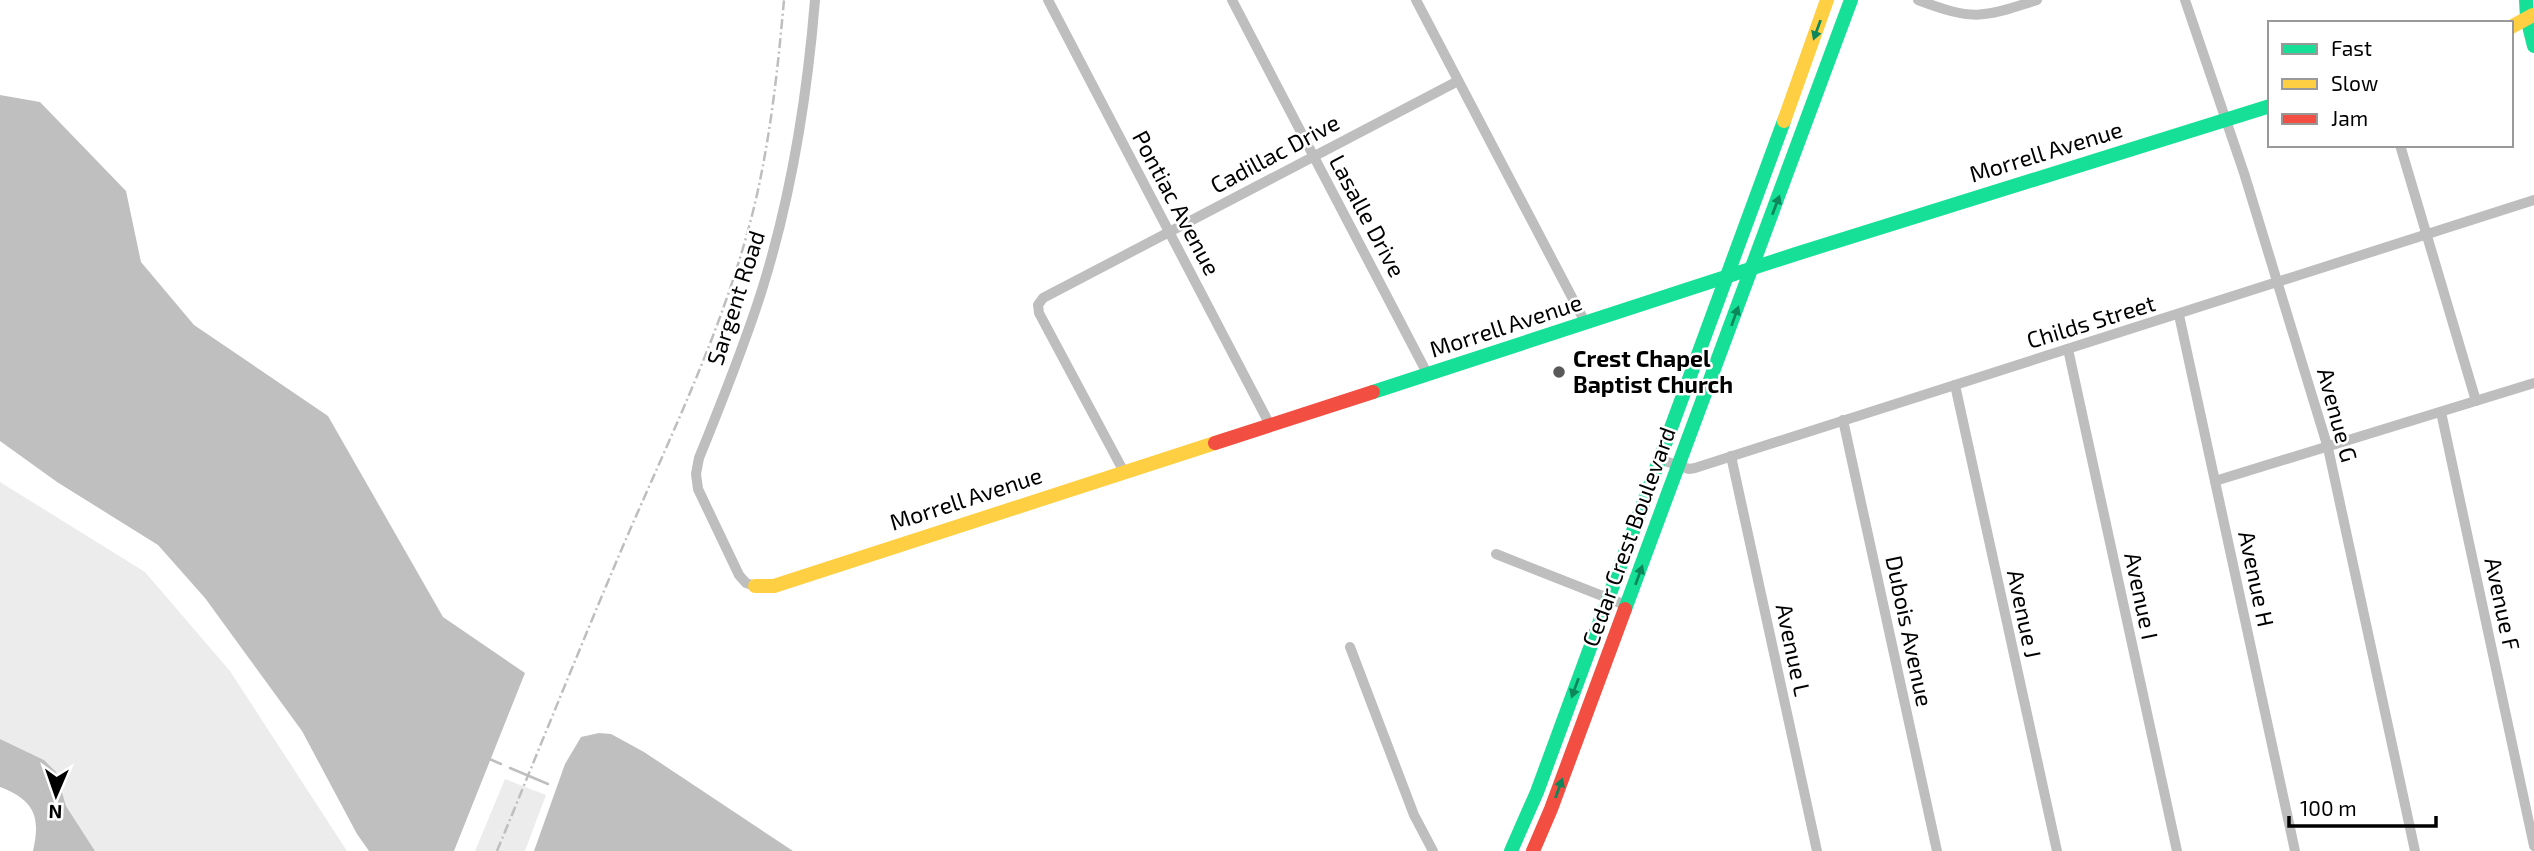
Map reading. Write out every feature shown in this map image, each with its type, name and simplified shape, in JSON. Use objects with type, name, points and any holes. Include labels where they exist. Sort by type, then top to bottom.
[{"type":"main road","name":"Cedar Crest Boulevard","points":[[1511,851],[1537,792],[1759,192],[1827,0]]},
{"type":"main road","name":"Cedar Crest Boulevard","points":[[1533,851],[1628,606],[1851,0]]},
{"type":"main road","points":[[2526,0],[2534,46]]},
{"type":"main road","points":[[2513,26],[2530,16]]},
{"type":"main road","name":"Morrell Avenue","points":[[755,586],[774,586],[1752,269],[2268,107]]},
{"type":"street","name":"Sargent Road","points":[[755,586],[746,583],[739,575],[702,502],[695,474],[741,351],[776,239],[803,117],[815,0]]},
{"type":"street","name":"Pontiac Avenue","points":[[1048,0],[1270,425]]},
{"type":"street","name":"Lasalle Drive","points":[[1232,0],[1428,375]]},
{"type":"street","points":[[1416,0],[1586,324]]},
{"type":"street","points":[[1918,0],[1954,13],[1981,16],[2037,0]]},
{"type":"street","name":"Avenue G","points":[[2185,0],[2278,282],[2328,448],[2414,851]]},
{"type":"street","name":"Cadillac Drive","points":[[1124,472],[1039,313],[1038,304],[1043,298],[1458,81]]},
{"type":"street","points":[[2401,147],[2476,401]]},
{"type":"street","name":"Childs Street","points":[[1659,459],[1695,468],[2534,200]]},
{"type":"street","name":"Avenue H","points":[[2179,315],[2295,851]]},
{"type":"street","name":"Avenue I","points":[[2068,349],[2177,851]]},
{"type":"street","points":[[2216,481],[2534,383]]},
{"type":"street","name":"Avenue J","points":[[1955,384],[2057,851]]},
{"type":"street","name":"Avenue F","points":[[2441,412],[2534,846]]},
{"type":"street","name":"Dubois Avenue","points":[[1843,420],[1937,851]]},
{"type":"street","name":"Avenue L","points":[[1731,456],[1816,851]]},
{"type":"street","points":[[1496,554],[1628,606]]},
{"type":"street","points":[[1350,647],[1415,815],[1433,851]]},
{"type":"shaded area","points":[[0,95],[40,102],[126,191],[141,262],[194,325],[328,416],[443,617],[525,673],[454,851],[369,851],[357,834],[302,731],[205,598],[158,545],[57,482],[0,441]]},
{"type":"shaded area","points":[[0,482],[145,572],[230,671],[347,851],[95,851],[66,806],[55,772],[44,760],[0,739]]},
{"type":"shaded area","points":[[599,733],[611,734],[644,752],[793,851],[534,851],[565,764],[581,737]]},
{"type":"shaded area","points":[[0,739],[44,760],[56,772],[66,806],[95,851],[33,851],[36,828],[32,811],[21,798],[0,787]]},
{"type":"shaded area","points":[[505,779],[546,795],[525,851],[475,851]]},
{"type":"waterway","points":[[487,758],[501,764]]},
{"type":"waterway","points":[[510,768],[548,784]]},
{"type":"railway","points":[[497,851],[604,590],[696,379],[730,290],[756,199],[766,149],[784,0]]},
{"type":"traffic: fast","points":[[1625,609],[1851,0]]},
{"type":"traffic: fast","points":[[2526,0],[2534,46]]},
{"type":"traffic: fast","points":[[1373,392],[1796,254],[2268,107]]},
{"type":"traffic: fast","points":[[1511,851],[1537,792],[1784,121]]},
{"type":"traffic: slow","points":[[1784,121],[1827,0]]},
{"type":"traffic: slow","points":[[2513,26],[2533,15]]},
{"type":"traffic: slow","points":[[755,586],[774,586],[1215,443]]},
{"type":"traffic: jam","points":[[1215,443],[1373,392]]},
{"type":"traffic: jam","points":[[1533,851],[1625,609]]},
{"type":"place","name":"Crest Chapel Baptist Church","points":[[1559,372]]}]
